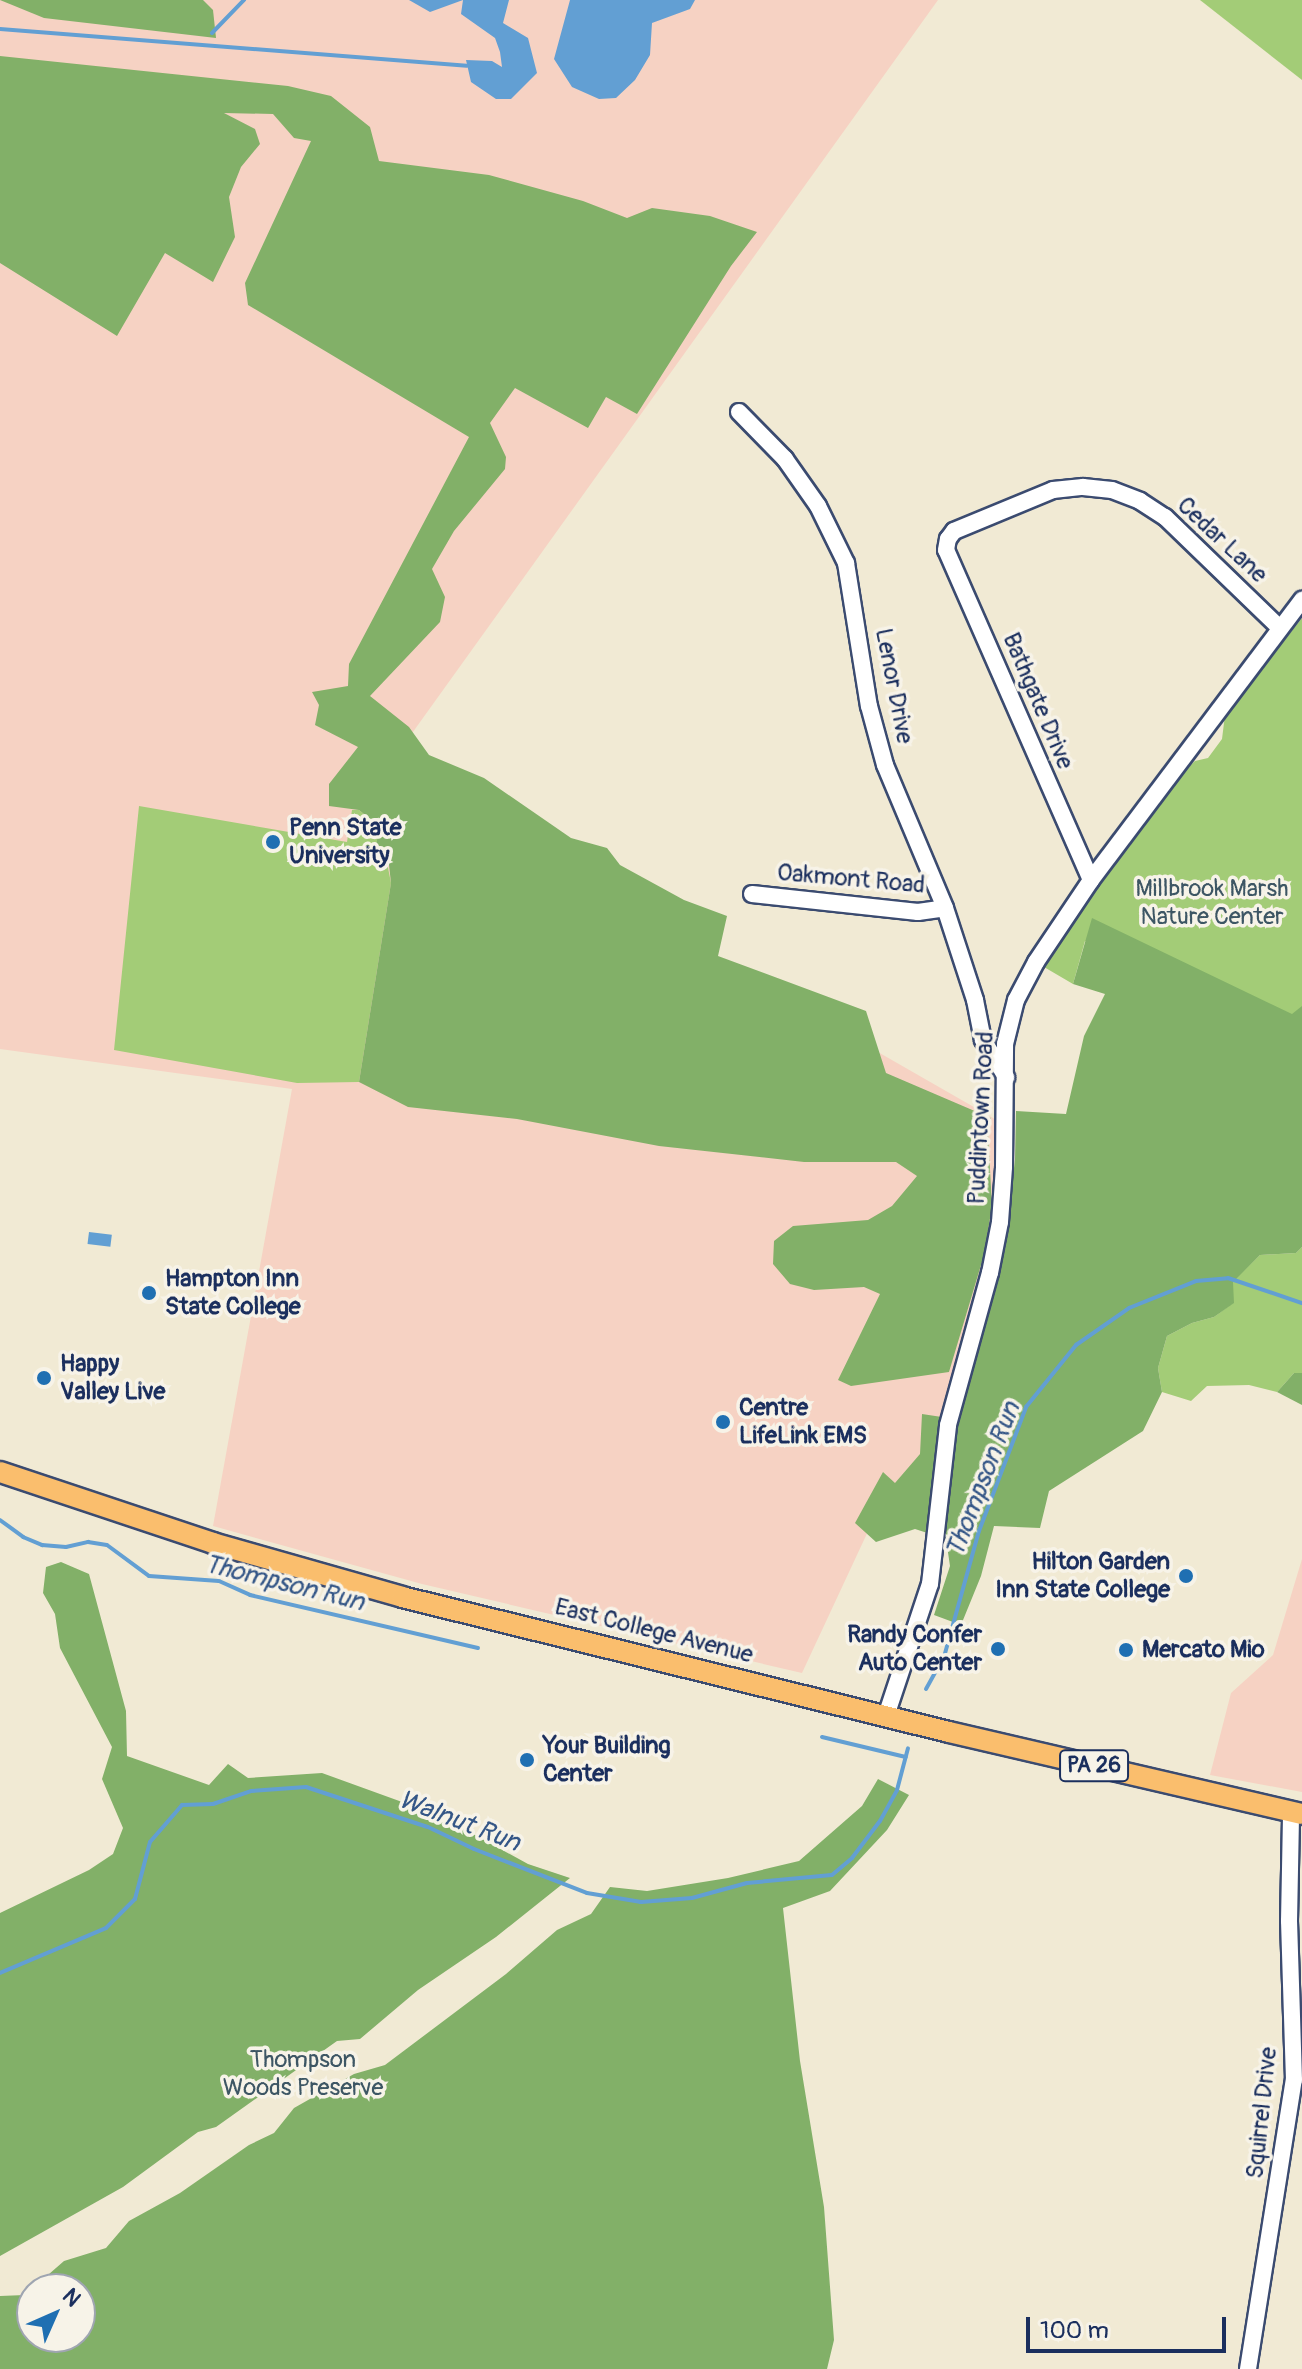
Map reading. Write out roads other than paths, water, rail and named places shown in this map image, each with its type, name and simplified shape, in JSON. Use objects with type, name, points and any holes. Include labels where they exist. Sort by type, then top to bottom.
[{"type":"main road","name":"East College Avenue","points":[[0,1472],[290,1566],[886,1716],[1297,1813]]},
{"type":"street","name":"Lenor Drive","points":[[739,412],[785,459],[818,506],[846,563],[869,706],[885,765],[945,908],[975,1000],[983,1040],[1006,1077]]},
{"type":"street","name":"Cedar Lane","points":[[948,539],[954,531],[1053,490],[1083,487],[1112,490],[1140,501],[1165,517],[1280,628]]},
{"type":"street","name":"Bathgate Drive","points":[[948,539],[946,550],[1091,880]]},
{"type":"street","name":"Puddintown Road","points":[[886,1716],[930,1584],[948,1425],[990,1273],[1000,1222],[1005,1044],[1016,1000],[1036,962],[1091,880],[1302,600]]},
{"type":"street","name":"Oakmont Road","points":[[752,894],[903,911],[945,908]]},
{"type":"street","name":"Squirrel Drive","points":[[1248,2369],[1298,2081],[1289,1921],[1297,1813]]},
{"type":"water","points":[[409,0],[463,0],[430,12]]},
{"type":"water","points":[[463,0],[509,0],[503,23],[528,38],[537,73],[511,99],[496,99],[471,82],[466,60],[492,61],[502,67],[495,38],[461,14]]},
{"type":"water","points":[[570,0],[695,0],[690,9],[652,23],[650,55],[635,80],[616,98],[599,99],[572,87],[554,59]]},
{"type":"water","points":[[89,1232],[112,1235],[110,1247],[88,1244]]},
{"type":"waterway","points":[[212,33],[244,0]]},
{"type":"waterway","points":[[0,29],[467,66]]},
{"type":"waterway","name":"Thompson Run","points":[[926,1689],[944,1657],[979,1531],[1026,1407],[1076,1345],[1129,1308],[1196,1281],[1228,1278],[1302,1303]]},
{"type":"waterway","name":"Thompson Run","points":[[0,1520],[23,1537],[42,1545],[66,1547],[88,1542],[107,1545],[149,1576],[219,1581],[250,1595],[478,1648]]},
{"type":"waterway","points":[[822,1737],[906,1757]]},
{"type":"waterway","name":"Walnut Run","points":[[0,1973],[106,1928],[135,1899],[150,1842],[182,1805],[213,1804],[251,1791],[306,1787],[428,1827],[474,1849],[587,1893],[641,1902],[692,1898],[747,1883],[832,1875],[852,1858],[880,1821],[897,1790],[908,1748]]},
{"type":"place","name":"Penn State University","points":[[273,842]]},
{"type":"place","name":"Hampton Inn State College","points":[[149,1293]]},
{"type":"place","name":"Happy Valley Live","points":[[44,1378]]},
{"type":"place","name":"Centre LifeLink EMS","points":[[723,1422]]},
{"type":"place","name":"Hilton Garden Inn State College","points":[[1186,1576]]},
{"type":"place","name":"Randy Confer Auto Center","points":[[998,1649]]},
{"type":"place","name":"Mercato Mio","points":[[1126,1650]]},
{"type":"place","name":"Your Building Center","points":[[527,1760]]},
{"type":"park label","name":"Millbrook Marsh Nature Center","points":[[1212,903]]},
{"type":"park label","name":"Thompson Woods Preserve","points":[[303,2074]]}]
